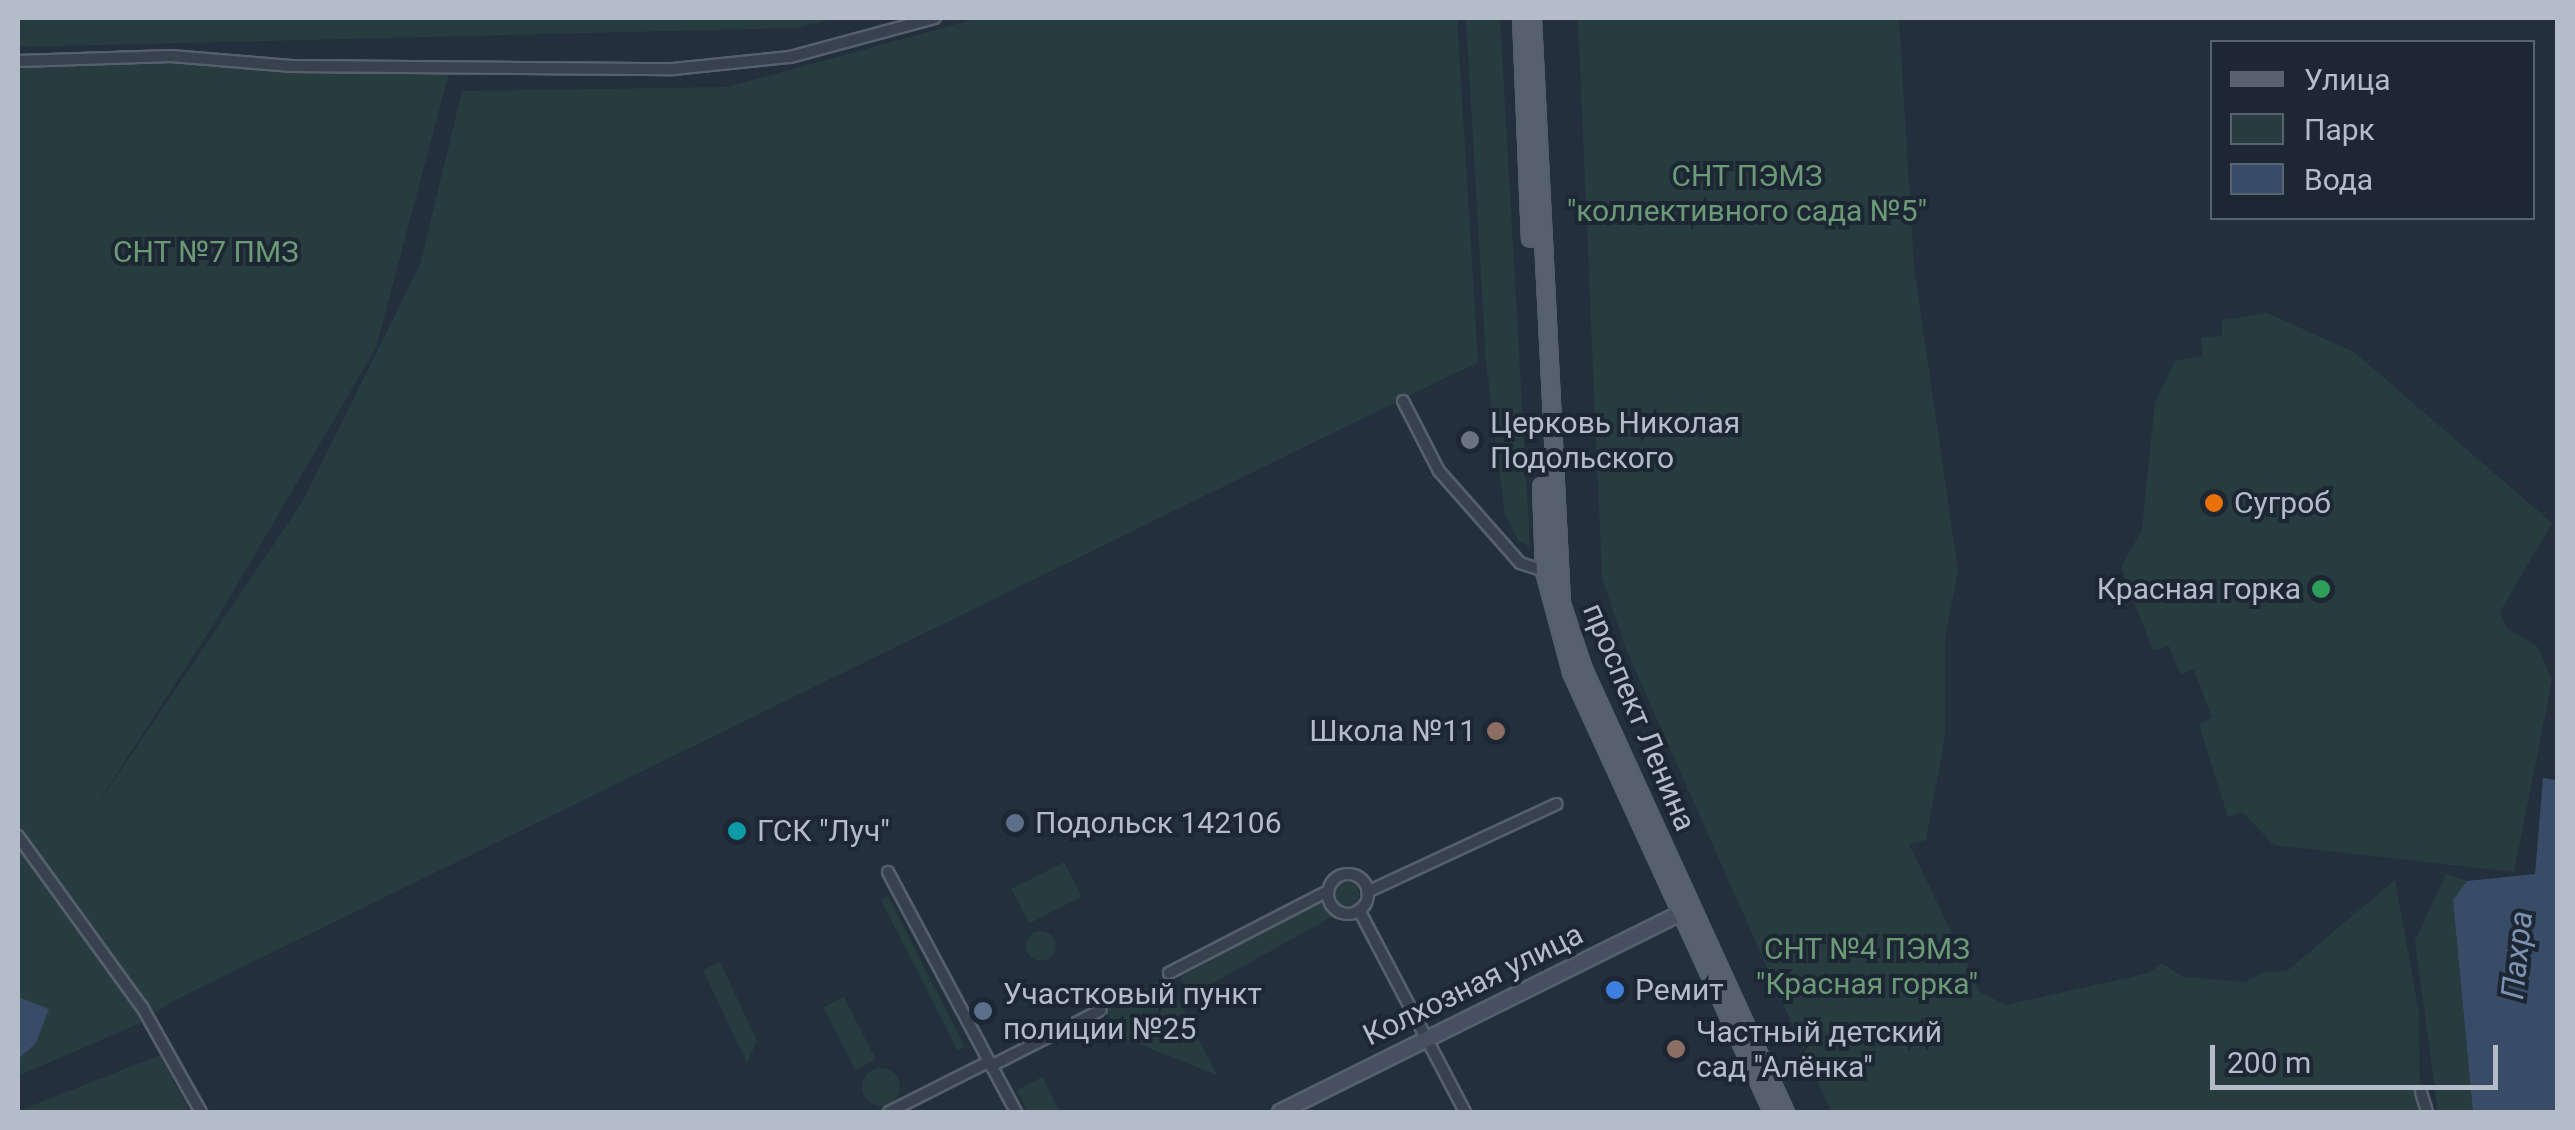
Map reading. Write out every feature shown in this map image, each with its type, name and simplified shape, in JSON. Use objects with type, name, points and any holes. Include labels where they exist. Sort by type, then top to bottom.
[{"type":"main road","name":"проспект Ленина","points":[[1521,18],[1544,570],[1572,672],[1786,1112]]},
{"type":"main road","name":"проспект Ленина","points":[[1532,18],[1561,603],[1583,669],[1772,1112]]},
{"type":"street","points":[[18,61],[171,56],[292,66],[673,69],[790,57],[935,18]]},
{"type":"street","points":[[1403,402],[1439,471],[1520,563],[1544,570]]},
{"type":"street","points":[[1359,910],[1368,892],[1557,804]]},
{"type":"street","points":[[18,836],[149,1017],[201,1112]]},
{"type":"street","points":[[888,872],[1016,1112]]},
{"type":"street","points":[[1169,973],[1328,892],[1338,876],[1351,874],[1368,892]]},
{"type":"street","points":[[1328,892],[1340,912],[1359,910]]},
{"type":"street","points":[[1359,910],[1464,1112]]},
{"type":"street","name":"Колхозная улица","points":[[1280,1112],[1686,911]]},
{"type":"street","points":[[889,1112],[1102,1010]]},
{"type":"street","points":[[2421,1092],[2427,1112]]},
{"type":"green space","points":[[18,18],[836,18],[797,28],[18,47]]},
{"type":"green space","name":"СНТ №7 ПМЗ","points":[[979,18],[1457,18],[1478,362],[173,1001],[140,1023],[18,1076],[18,67],[128,57],[451,65],[376,348],[217,619],[87,820],[301,504],[420,265],[462,91],[727,87]]},
{"type":"green space","points":[[1466,18],[1500,18],[1530,546],[1519,542],[1505,515],[1486,362]]},
{"type":"green space","points":[[1578,18],[1899,18],[1914,267],[1958,571],[1945,638],[1945,736],[1926,840],[1909,844],[1980,992],[2006,1005],[2149,973],[2161,963],[2183,977],[2246,982],[2263,972],[2287,971],[2395,880],[2419,1012],[2420,1112],[1831,1112],[1626,649],[1602,578]]},
{"type":"green space","name":"Красная горка","points":[[2267,313],[2354,352],[2552,523],[2500,612],[2507,628],[2537,646],[2552,680],[2514,872],[2274,845],[2242,812],[2228,817],[2199,725],[2212,718],[2194,670],[2180,674],[2169,646],[2153,651],[2121,567],[2142,530],[2155,402],[2175,361],[2203,356],[2201,338],[2222,335],[2222,320]]},
{"type":"green space","points":[[1064,862],[1082,897],[1029,924],[1011,889]]},
{"type":"green space","points":[[2446,874],[2467,881],[2453,900],[2473,1112],[2438,1112],[2415,941]]},
{"type":"green space","points":[[1347,882],[1356,885],[1356,903],[1347,906],[1338,903],[1335,894],[1338,885]]},
{"type":"green space","points":[[888,896],[965,1047],[958,1050],[881,900]]},
{"type":"green space","points":[[1323,898],[1333,916],[1191,995],[1180,977]]},
{"type":"green space","points":[[1041,931],[1051,936],[1056,946],[1051,956],[1041,961],[1031,956],[1026,946],[1031,936]]},
{"type":"green space","points":[[720,962],[757,1041],[747,1063],[703,970]]},
{"type":"green space","points":[[1167,977],[1217,1075],[1116,1035],[1107,1008]]},
{"type":"green space","points":[[844,997],[876,1059],[855,1070],[824,1007]]},
{"type":"green space","points":[[160,1055],[190,1112],[18,1112],[18,1111]]},
{"type":"green space","points":[[881,1068],[894,1074],[900,1087],[894,1100],[881,1106],[868,1100],[862,1087],[868,1074]]},
{"type":"green space","points":[[1042,1077],[1060,1112],[1028,1112],[1017,1090]]},
{"type":"water","name":"Пахра","points":[[2543,778],[2558,780],[2557,1112],[2473,1112],[2453,900],[2467,881],[2535,874]]},
{"type":"water","points":[[18,997],[49,1009],[36,1043],[18,1059]]},
{"type":"place","name":"Церковь Николая Подольского","points":[[1470,440]]},
{"type":"place","name":"Сугроб","points":[[2214,503]]},
{"type":"place","name":"Красная горка","points":[[2321,589]]},
{"type":"place","name":"Школа №11","points":[[1496,731]]},
{"type":"place","name":"Подольск 142106","points":[[1015,823]]},
{"type":"place","name":"ГСК \"Луч\"","points":[[737,831]]},
{"type":"place","name":"Ремит","points":[[1615,990]]},
{"type":"place","name":"Участковый пункт полиции №25","points":[[983,1011]]},
{"type":"place","name":"Частный детский сад \"Алёнка\"","points":[[1676,1049]]},
{"type":"park label","name":"СНТ ПЭМЗ \"коллективного сада №5\"","points":[[1747,193]]},
{"type":"park label","name":"СНТ №4 ПЭМЗ \"Красная горка\"","points":[[1867,966]]}]
